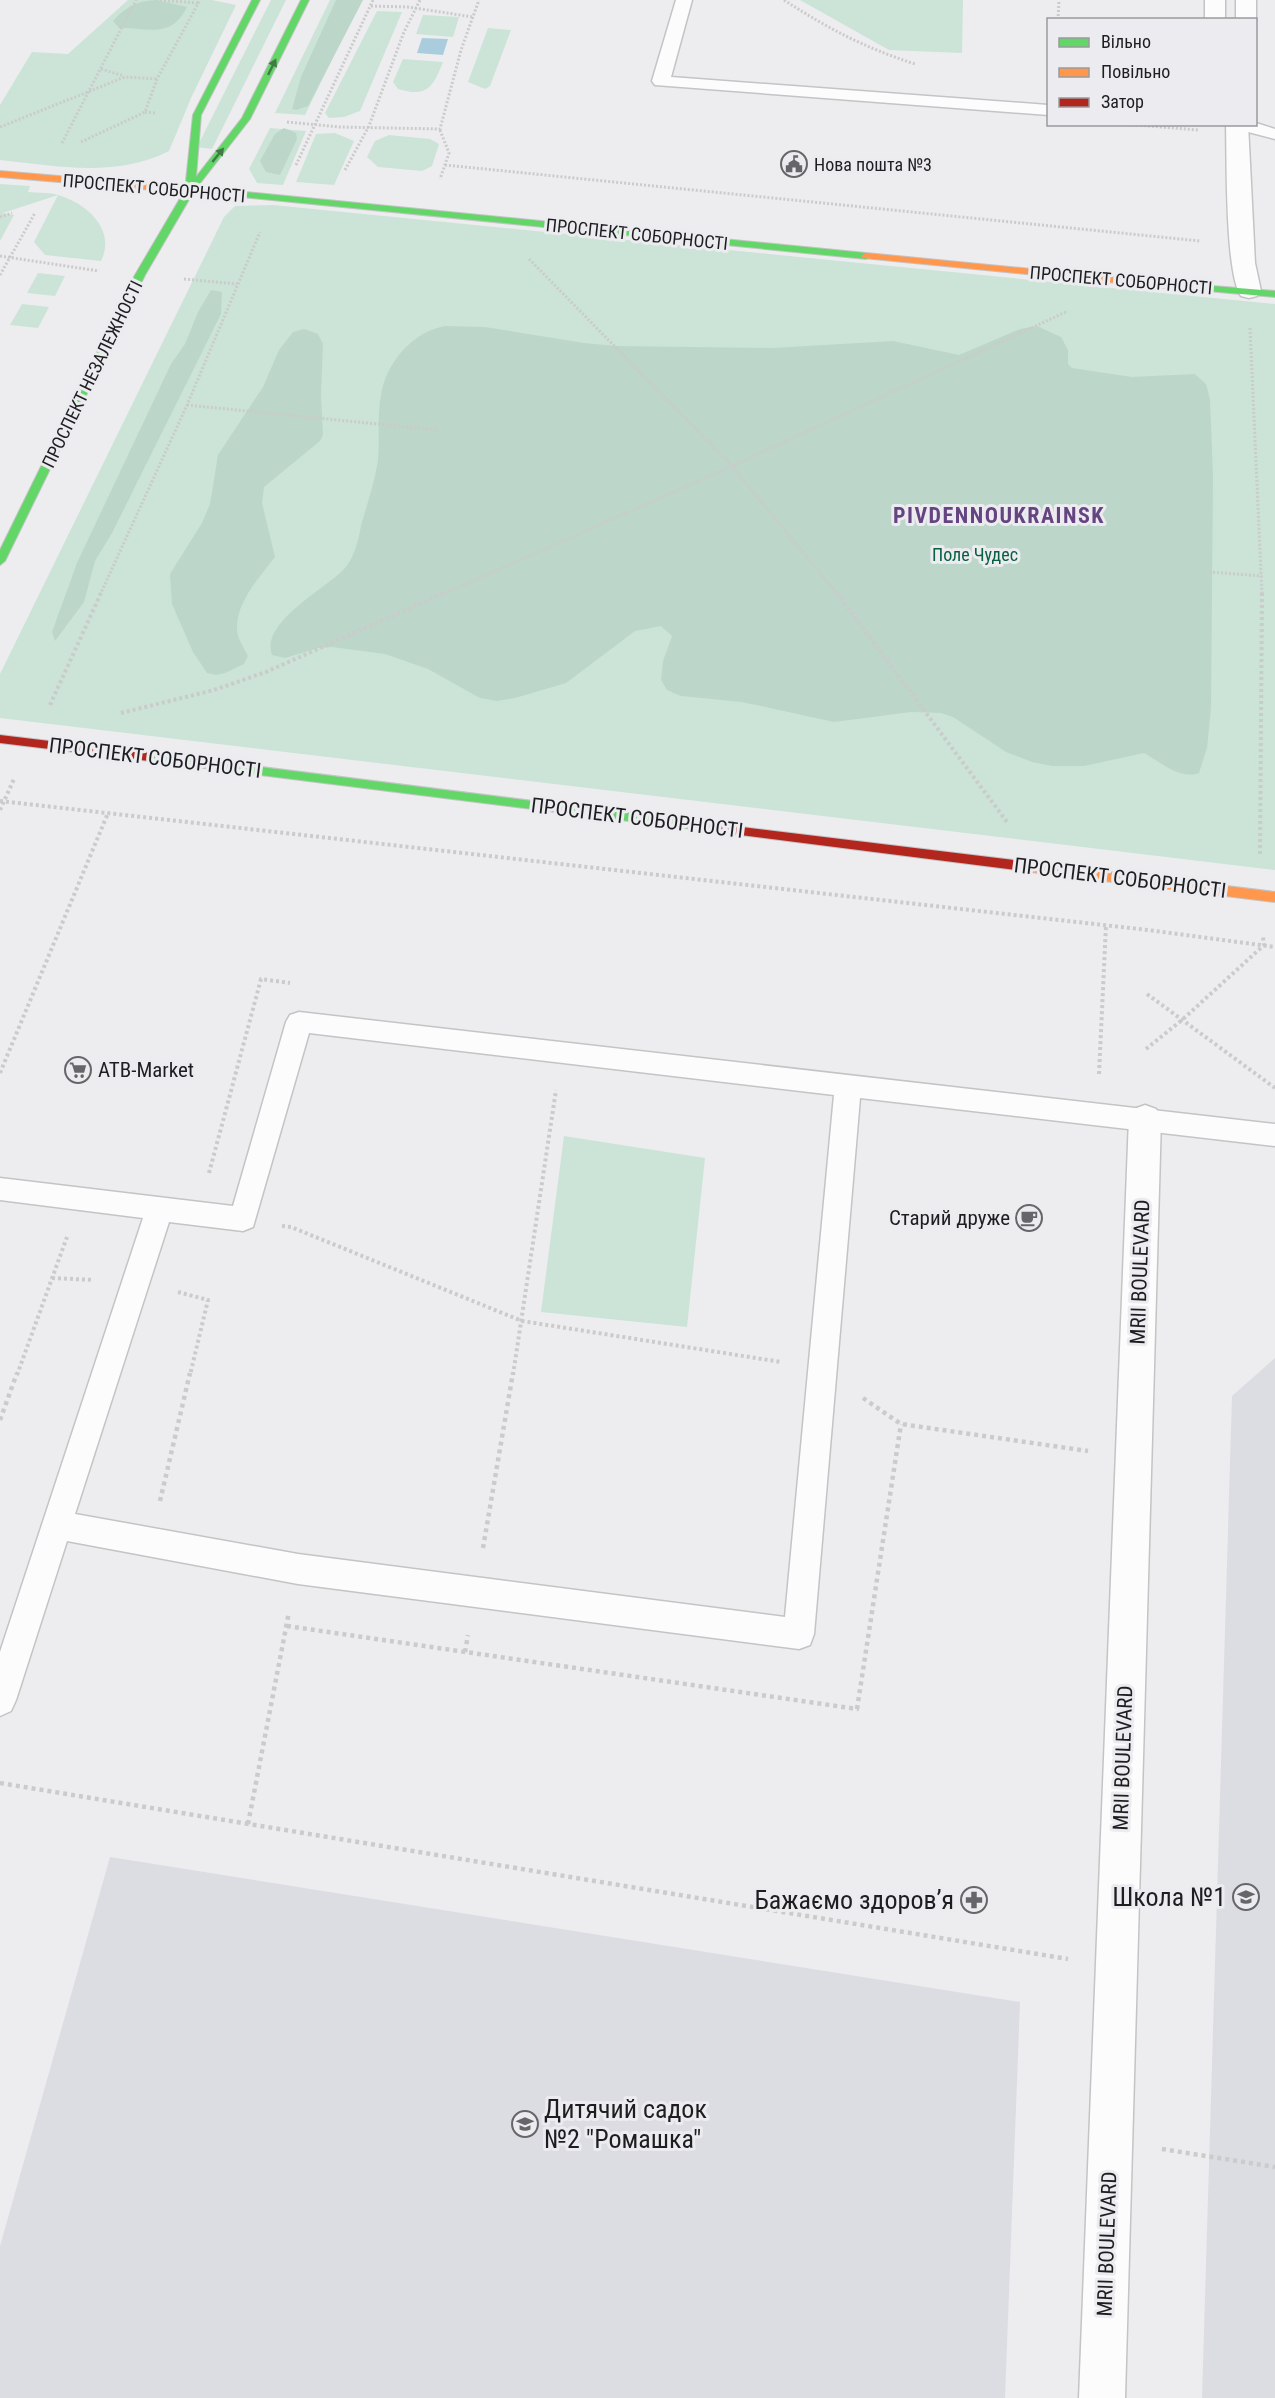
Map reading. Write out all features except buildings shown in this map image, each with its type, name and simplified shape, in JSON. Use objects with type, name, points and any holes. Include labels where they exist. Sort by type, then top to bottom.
[{"type":"street","name":"ПРОСПЕКТ НЕЗАЛЕЖНОСТІ","points":[[190,190],[197,115],[256,0]]},
{"type":"street","name":"ПРОСПЕКТ НЕЗАЛЕЖНОСТІ","points":[[0,561],[140,275],[190,190],[246,119],[305,0]]},
{"type":"street","points":[[1215,0],[1215,18]]},
{"type":"street","points":[[1246,0],[1246,18]]},
{"type":"street","points":[[1238,128],[1242,245],[1249,291]]},
{"type":"street","name":"ПРОСПЕКТ СОБОРНОСТІ","points":[[0,174],[190,190],[1275,294]]},
{"type":"street","name":"ПРОСПЕКТ СОБОРНОСТІ","points":[[0,739],[1275,897]]},
{"type":"street","name":"MRII BOULEVARD","points":[[1102,2398],[1145,1118]]},
{"type":"lane","points":[[684,0],[661,81],[1047,110]]},
{"type":"lane","points":[[1238,128],[1275,134]]},
{"type":"lane","points":[[0,1189],[243,1219],[299,1022],[1145,1118],[1275,1135]]},
{"type":"lane","points":[[58,1525],[297,1569],[799,1634],[848,1084]]},
{"type":"lane","points":[[0,1700],[160,1208]]},
{"type":"path","points":[[70,144],[62,143],[136,0]]},
{"type":"path","points":[[78,144],[145,112],[157,79],[199,1],[156,0]]},
{"type":"path","points":[[0,810],[2,801],[187,405],[266,220],[288,185],[373,0]]},
{"type":"path","points":[[345,172],[369,126],[404,32],[420,0]]},
{"type":"path","points":[[315,124],[340,127],[440,129],[461,50],[479,0]]},
{"type":"path","points":[[784,0],[834,32],[881,53],[921,66]]},
{"type":"path","points":[[1058,18],[1059,0]]},
{"type":"path","points":[[371,6],[408,7],[473,17]]},
{"type":"path","points":[[101,69],[125,76],[157,79]]},
{"type":"path","points":[[0,127],[125,76]]},
{"type":"path","points":[[1181,126],[1238,128]]},
{"type":"path","points":[[445,165],[1242,245]]},
{"type":"path","points":[[0,217],[18,211]]},
{"type":"path","points":[[524,254],[732,465],[831,585],[1041,868]]},
{"type":"path","points":[[111,715],[214,690],[266,672],[732,465],[1131,282]]},
{"type":"path","points":[[1249,291],[1262,576],[1260,895],[1264,945]]},
{"type":"path","points":[[187,405],[438,430]]},
{"type":"path","points":[[1209,572],[1262,576]]},
{"type":"path","points":[[2,801],[1106,925],[1275,947]]},
{"type":"path","points":[[0,1073],[108,813]]},
{"type":"path","points":[[1099,1074],[1106,925]]},
{"type":"path","points":[[1146,1048],[1182,1020],[1264,945]]},
{"type":"path","points":[[1146,994],[1275,1088]]},
{"type":"path","points":[[465,1652],[522,1321],[562,1052]]},
{"type":"path","points":[[291,1227],[522,1321],[822,1369],[901,1424],[1133,1457]]},
{"type":"path","points":[[0,1420],[69,1233],[57,1232]]},
{"type":"path","points":[[150,1542],[208,1300]]},
{"type":"path","points":[[248,1824],[297,1569]]},
{"type":"path","points":[[0,1784],[1116,1966]]},
{"type":"path","points":[[1183,2152],[1275,2167]]},
{"type":"shaded area","name":"Школа №1","points":[[1275,1358],[1275,2398],[1202,2398],[1232,1396]]},
{"type":"shaded area","name":"Дитячий садок №2 \"Ромашка\"","points":[[110,1857],[1020,2002],[1005,2398],[0,2398],[0,2246]]},
{"type":"green space","points":[[128,0],[212,0],[236,5],[191,98],[169,151],[128,165],[107,167],[64,167],[0,160],[0,105],[32,52],[68,54]]},
{"type":"green space","points":[[157,0],[187,7],[173,24],[158,30],[119,28],[113,21],[133,5]]},
{"type":"green space","points":[[271,0],[286,0],[212,149],[197,147]]},
{"type":"green space","points":[[330,0],[361,0],[305,115],[275,113]]},
{"type":"green space","points":[[336,0],[363,0],[308,106],[292,109],[301,77]]},
{"type":"green space","points":[[800,0],[963,0],[962,53],[889,50]]},
{"type":"green space","points":[[377,11],[402,12],[360,111],[344,117],[329,118],[325,113]]},
{"type":"green space","points":[[423,15],[459,17],[453,37],[416,34]]},
{"type":"green space","points":[[488,28],[511,30],[490,86],[485,89],[468,82]]},
{"type":"green space","points":[[403,59],[443,62],[432,84],[416,92],[398,89],[393,82]]},
{"type":"green space","points":[[270,128],[306,131],[283,185],[257,183],[249,169]]},
{"type":"green space","points":[[284,128],[296,133],[297,139],[280,175],[266,172],[260,161],[275,134]]},
{"type":"green space","points":[[335,133],[354,141],[334,185],[296,182],[316,134]]},
{"type":"green space","points":[[389,135],[430,139],[439,144],[432,166],[422,171],[378,167],[367,157],[375,141]]},
{"type":"green space","points":[[0,184],[30,186],[28,192],[58,195],[3,213],[14,215],[0,241]]},
{"type":"green space","points":[[58,195],[81,206],[97,221],[105,239],[105,250],[101,261],[45,255],[34,242]]},
{"type":"green space","name":"Поле Чудес","points":[[273,205],[1275,304],[1275,870],[0,718],[0,674],[224,217],[235,206]]},
{"type":"green space","points":[[38,273],[65,276],[55,296],[27,293]]},
{"type":"green space","points":[[211,290],[222,292],[221,314],[112,533],[95,561],[84,602],[55,641],[52,632],[77,563],[171,364],[185,344],[198,312]]},
{"type":"green space","points":[[22,304],[49,307],[38,328],[10,325]]},
{"type":"green space","points":[[445,326],[485,327],[616,346],[773,348],[893,341],[959,355],[1020,329],[1037,326],[1061,337],[1068,350],[1068,364],[1072,368],[1132,377],[1195,374],[1206,384],[1210,399],[1213,476],[1211,708],[1207,748],[1199,773],[1192,775],[1177,772],[1144,753],[1084,766],[1052,766],[1032,762],[1006,752],[953,717],[941,713],[911,712],[834,722],[742,702],[681,696],[667,690],[661,680],[663,661],[672,636],[661,626],[635,631],[566,683],[497,701],[480,698],[428,669],[385,654],[332,647],[318,648],[285,658],[272,655],[271,643],[276,630],[297,607],[345,568],[354,552],[377,468],[380,403],[388,372],[402,351],[412,342],[433,329]]},
{"type":"green space","points":[[304,329],[318,334],[323,344],[321,395],[323,435],[320,441],[264,487],[262,503],[275,557],[256,582],[240,609],[237,632],[248,656],[244,664],[225,673],[216,675],[207,673],[193,652],[172,604],[170,574],[202,523],[210,504],[218,455],[263,387],[279,350],[293,332]]},
{"type":"green space","points":[[564,1136],[705,1158],[687,1327],[541,1312]]},
{"type":"water","points":[[422,38],[448,39],[443,55],[417,53]]},
{"type":"traffic: fast","points":[[190,190],[197,115],[256,0]]},
{"type":"traffic: fast","points":[[0,561],[140,275],[190,190],[246,119],[305,0]]},
{"type":"traffic: fast","points":[[235,194],[866,256]]},
{"type":"traffic: fast","points":[[1188,287],[1275,294]]},
{"type":"traffic: fast","points":[[149,757],[717,828]]},
{"type":"traffic: slow","points":[[0,174],[235,194]]},
{"type":"traffic: slow","points":[[866,256],[1188,287]]},
{"type":"traffic: slow","points":[[1023,866],[1275,897]]},
{"type":"traffic: jam","points":[[0,739],[149,757]]},
{"type":"traffic: jam","points":[[717,828],[1023,866]]},
{"type":"place","name":"Нова пошта №3","points":[[794,164]]},
{"type":"place","name":"ATB-Market","points":[[78,1070]]},
{"type":"place","name":"Старий друже","points":[[1029,1218]]},
{"type":"place","name":"Школа №1","points":[[1246,1897]]},
{"type":"place","name":"Бажаємо здоровʼя","points":[[974,1900]]},
{"type":"place","name":"Дитячий садок №2 \"Ромашка\"","points":[[525,2124]]},
{"type":"district","name":"PIVDENNOUKRAINSK","points":[[999,515]]}]
